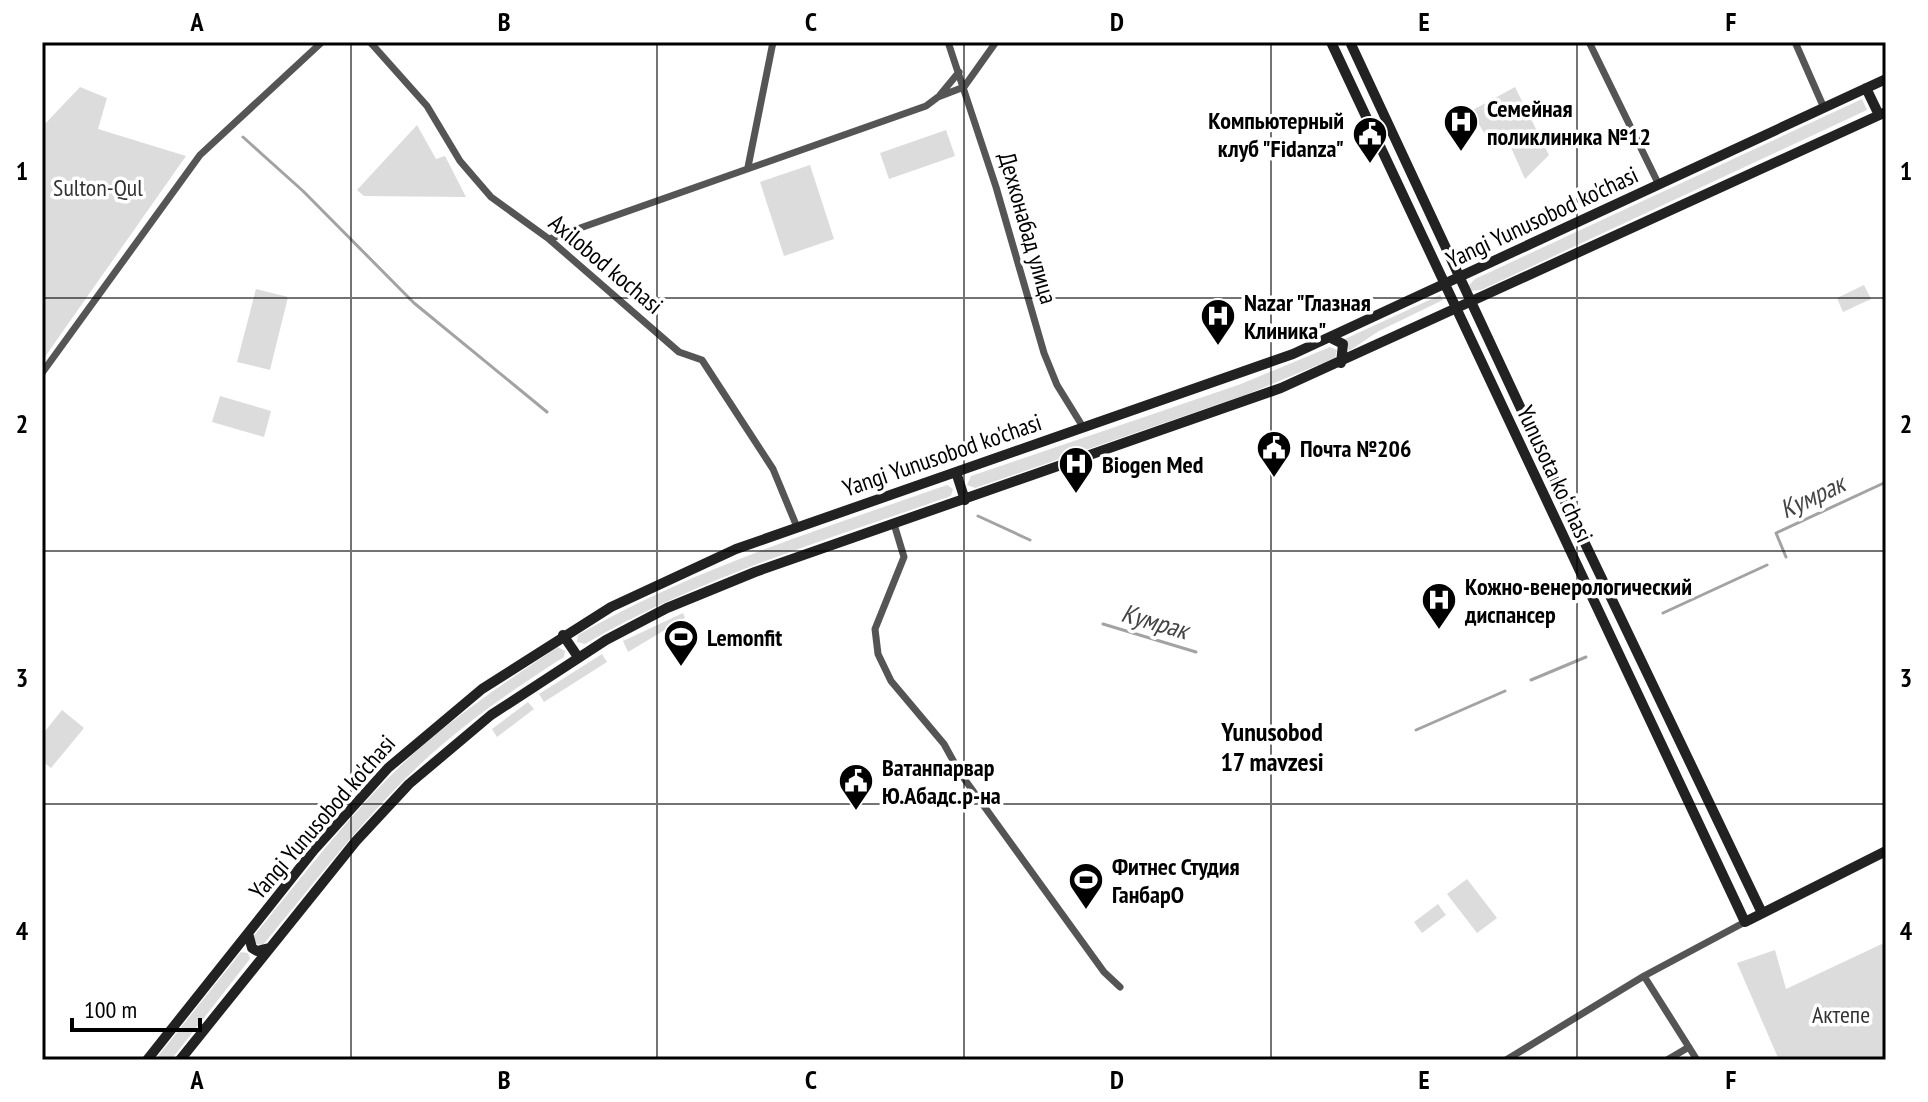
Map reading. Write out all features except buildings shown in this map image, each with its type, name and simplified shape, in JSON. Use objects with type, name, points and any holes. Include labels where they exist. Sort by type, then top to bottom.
[{"type":"main road","name":"Yunusota koʻchasi","points":[[1331,42],[1745,922]]},
{"type":"main road","name":"Yunusota koʻchasi","points":[[1350,42],[1762,913]]},
{"type":"main road","name":"Yangi Yunusobod ko'chasi","points":[[147,1060],[331,829],[400,756],[482,689],[563,635],[670,577],[797,527],[1331,338],[1886,79]]},
{"type":"main road","points":[[1866,88],[1882,113]]},
{"type":"main road","name":"Yangi Yunusobod ko'chasi","points":[[180,1060],[356,841],[409,784],[476,726],[578,657],[649,616],[701,593],[1225,410],[1341,363],[1882,113]]},
{"type":"main road","points":[[1331,338],[1343,344],[1341,363]]},
{"type":"main road","points":[[956,472],[965,500]]},
{"type":"main road","points":[[563,635],[578,657]]},
{"type":"main road","points":[[1745,922],[1886,851]]},
{"type":"main road","points":[[248,933],[252,948],[257,951],[270,948]]},
{"type":"street","points":[[42,373],[200,155],[322,42]]},
{"type":"street","name":"Axilobod kochasi","points":[[370,42],[427,106],[460,161],[491,197],[549,239],[679,352],[702,360],[742,426],[773,469],[797,527]]},
{"type":"street","points":[[748,167],[773,42]]},
{"type":"street","name":"Дехконабад улица","points":[[948,42],[1044,353],[1057,385],[1083,427]]},
{"type":"street","points":[[938,97],[964,87],[996,42]]},
{"type":"street","points":[[1589,42],[1659,185]]},
{"type":"street","points":[[1795,42],[1824,108]]},
{"type":"street","points":[[549,239],[926,106],[959,72]]},
{"type":"street","points":[[894,524],[904,557],[875,629],[883,669],[944,744],[960,773],[1096,960],[1120,987]]},
{"type":"street","points":[[1506,1060],[1644,976],[1745,922]]},
{"type":"street","points":[[1644,976],[1697,1060]]},
{"type":"street","points":[[1667,1060],[1689,1047]]},
{"type":"green space","name":"Sulton-Qul","points":[[80,87],[107,98],[98,129],[186,156],[42,361],[42,127]]},
{"type":"green space","points":[[1515,87],[1549,155],[1525,179],[1505,134],[1489,141],[1471,111]]},
{"type":"green space","points":[[1862,99],[1867,110],[1481,290],[1469,291],[1467,287],[1475,279]]},
{"type":"green space","points":[[417,125],[436,159],[445,156],[466,197],[364,196],[357,190]]},
{"type":"green space","points":[[946,130],[955,156],[889,179],[880,153]]},
{"type":"green space","points":[[810,165],[834,239],[784,256],[760,182]]},
{"type":"green space","points":[[1864,285],[1871,299],[1843,312],[1837,298]]},
{"type":"green space","points":[[256,289],[288,297],[270,370],[237,362]]},
{"type":"green space","points":[[1440,295],[1443,300],[1379,331],[1349,351],[1345,339]]},
{"type":"green space","points":[[1330,347],[1337,350],[1335,358],[1245,395],[975,488],[967,485],[971,476],[1241,384]]},
{"type":"green space","points":[[220,396],[271,411],[264,437],[212,422]]},
{"type":"green space","points":[[947,485],[953,489],[951,496],[718,579],[628,620],[585,644],[577,642],[578,635],[667,589],[806,534]]},
{"type":"green space","points":[[683,613],[685,618],[628,652],[623,641]]},
{"type":"green space","points":[[558,647],[565,651],[564,657],[482,712],[407,777],[351,838],[263,945],[256,944],[253,937],[315,860],[404,762],[460,715]]},
{"type":"green space","points":[[602,654],[607,662],[544,702],[539,694]]},
{"type":"green space","points":[[528,702],[534,709],[497,737],[492,729]]},
{"type":"green space","points":[[62,710],[84,728],[51,768],[42,761],[42,735]]},
{"type":"green space","points":[[1467,879],[1497,918],[1477,933],[1447,894]]},
{"type":"green space","points":[[1438,904],[1446,915],[1422,933],[1414,922]]},
{"type":"green space","name":"Актепе","points":[[1886,942],[1886,1060],[1779,1060],[1737,963],[1775,950],[1786,989]]},
{"type":"green space","points":[[241,952],[248,953],[250,959],[171,1060],[155,1060]]},
{"type":"waterway","points":[[243,137],[303,191],[414,303],[547,412]]},
{"type":"waterway","name":"Кумрак","points":[[1786,557],[1776,533],[1886,482]]},
{"type":"waterway","name":"Кумрак","points":[[978,516],[1030,540]]},
{"type":"waterway","name":"Кумрак","points":[[1663,613],[1767,565]]},
{"type":"waterway","name":"Кумрак","points":[[1103,624],[1196,652]]},
{"type":"waterway","name":"Кумрак","points":[[1531,680],[1586,657]]},
{"type":"waterway","name":"Кумрак","points":[[1416,730],[1505,691]]},
{"type":"place","name":"Семейная поликлиника №12","points":[[1461,153]]},
{"type":"place","name":"Компьютерный клуб \"Fidanza\"","points":[[1370,165]]},
{"type":"place","name":"Nazar \"Глазная Клиника\"","points":[[1218,347]]},
{"type":"place","name":"Почта №206","points":[[1274,479]]},
{"type":"place","name":"Biogen Med","points":[[1076,495]]},
{"type":"place","name":"Кожно-венерологический диспансер","points":[[1439,631]]},
{"type":"place","name":"Lemonfit","points":[[681,668]]},
{"type":"place","name":"Ватанпарвар Ю.Абадс.р-на","points":[[856,812]]},
{"type":"place","name":"Фитнес Студия ГанбарО","points":[[1086,911]]},
{"type":"district","name":"Yunusobod 17 mavzesi","points":[[1272,746]]}]
